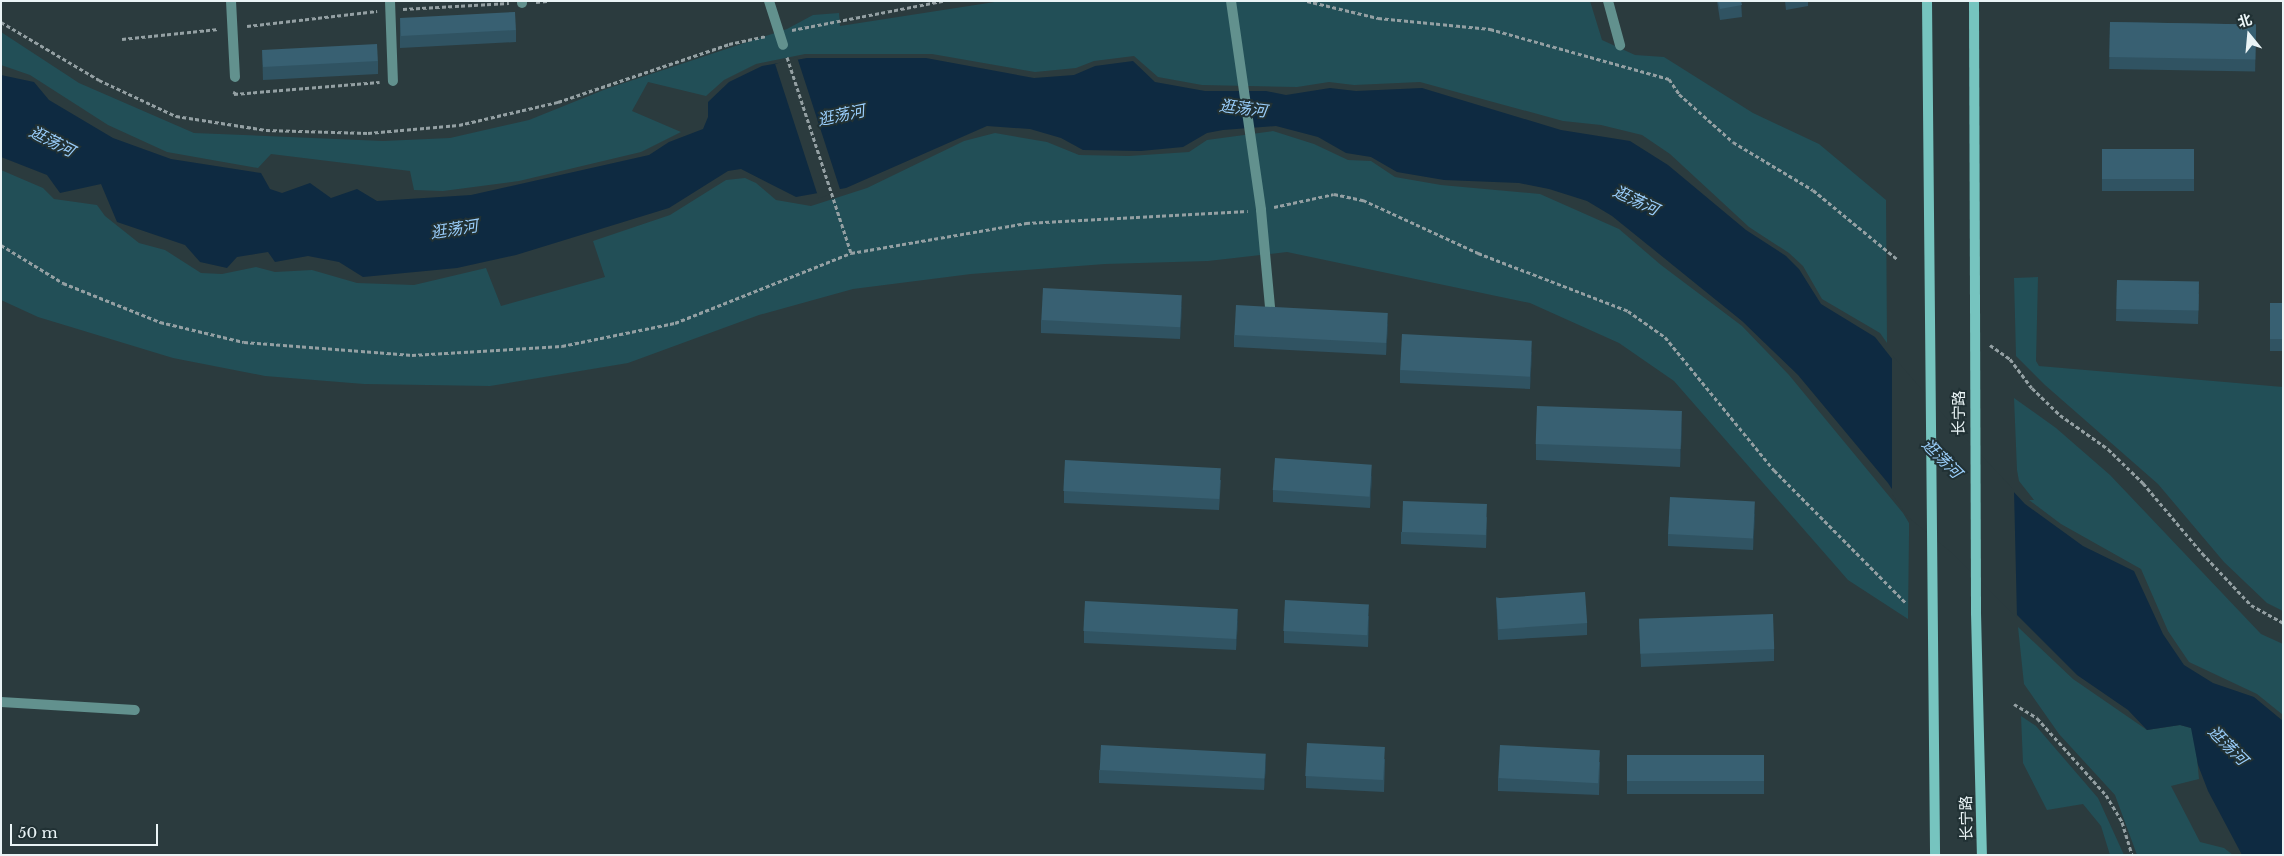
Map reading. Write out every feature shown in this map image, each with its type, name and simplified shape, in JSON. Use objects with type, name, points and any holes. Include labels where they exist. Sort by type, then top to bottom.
[{"type":"street","points":[[231,1],[236,77]]},
{"type":"street","points":[[769,1],[783,45]]},
{"type":"street","points":[[1231,1],[1261,210],[1270,307]]},
{"type":"street","points":[[1608,1],[1620,45]]},
{"type":"street","name":"长宁路","points":[[1927,1],[1930,568],[1936,855]]},
{"type":"street","name":"长宁路","points":[[1974,1],[1976,613],[1982,855]]},
{"type":"street","points":[[390,5],[393,81]]},
{"type":"street","points":[[1,702],[135,710]]},
{"type":"path","points":[[122,38],[232,27],[390,5],[548,1]]},
{"type":"path","points":[[786,31],[943,1]]},
{"type":"path","points":[[1307,1],[1378,18],[1490,29],[1669,79],[1680,94],[1733,142],[1813,190],[1897,259]]},
{"type":"path","points":[[1,22],[99,80],[176,116],[266,130],[368,133],[459,125],[558,102],[729,44],[776,33]]},
{"type":"path","points":[[783,45],[851,253]]},
{"type":"path","points":[[236,77],[234,94],[393,81]]},
{"type":"path","points":[[1,245],[63,283],[160,322],[244,342],[412,355],[562,346],[675,323],[851,253],[1026,223],[1261,210],[1334,194],[1363,200],[1478,253],[1628,311],[1665,337],[1774,470],[1906,603]]},
{"type":"path","points":[[1974,334],[2010,359],[2060,415],[2108,449],[2136,476],[2202,553],[2251,605],[2283,623]]},
{"type":"path","points":[[2014,704],[2037,718],[2106,795],[2122,822],[2132,855]]},
{"type":"shaded area","points":[[1001,1],[1590,1],[1602,40],[1635,55],[1664,57],[1753,113],[1819,144],[1886,200],[1887,343],[1880,333],[1822,299],[1803,266],[1789,253],[1749,227],[1670,154],[1642,135],[1601,125],[1563,121],[1420,82],[1354,85],[1329,82],[1297,87],[1202,85],[1158,77],[1134,56],[1094,61],[1076,68],[1035,72],[932,54],[805,54],[756,64],[724,80],[706,96],[648,82],[632,111],[681,132],[641,152],[519,181],[443,191],[414,190],[410,171],[271,154],[258,168],[167,152],[108,125],[30,75],[1,65],[1,32],[79,83],[194,133],[383,141],[450,138],[529,120],[606,89],[787,29],[813,15],[839,13],[840,26]]},
{"type":"shaded area","points":[[1273,131],[1314,144],[1348,160],[1371,161],[1395,177],[1441,185],[1540,194],[1619,229],[1661,265],[1742,326],[1789,375],[1903,513],[1909,523],[1908,619],[1848,580],[1674,381],[1619,343],[1530,303],[1287,252],[1208,261],[1105,264],[971,274],[853,289],[759,315],[628,363],[490,386],[364,384],[265,376],[173,358],[38,317],[1,300],[1,170],[43,188],[54,199],[97,205],[105,216],[139,243],[165,250],[201,273],[222,274],[256,267],[275,272],[312,270],[357,283],[414,285],[486,268],[501,306],[605,277],[593,241],[670,215],[726,180],[745,178],[756,183],[776,200],[811,206],[867,188],[964,141],[995,133],[1047,142],[1079,155],[1129,156],[1189,152],[1207,140]]},
{"type":"shaded area","points":[[2038,277],[2036,361],[2039,366],[2283,387],[2283,611],[2267,603],[2224,562],[2158,484],[2045,385],[2016,356],[2014,278]]},
{"type":"shaded area","points":[[2014,398],[2056,428],[2110,475],[2261,634],[2283,644],[2283,715],[2257,694],[2189,662],[2168,631],[2141,569],[2061,524],[2029,500],[2034,500],[2019,481],[2017,470]]},
{"type":"shaded area","points":[[2018,627],[2073,679],[2147,730],[2180,725],[2191,728],[2195,735],[2199,779],[2171,786],[2200,842],[2224,848],[2233,855],[2137,855],[2115,795],[2059,734],[2024,684]]},
{"type":"shaded area","points":[[2021,716],[2036,726],[2098,798],[2124,855],[2110,855],[2101,826],[2083,804],[2047,810],[2023,763]]},
{"type":"water","name":"逛荡河","points":[[807,58],[926,58],[1034,78],[1074,75],[1095,66],[1133,61],[1155,82],[1205,91],[1266,91],[1286,95],[1330,88],[1356,91],[1422,88],[1561,130],[1630,141],[1668,165],[1746,230],[1786,256],[1799,269],[1821,304],[1875,337],[1904,374],[2025,504],[2083,546],[2134,571],[2163,634],[2184,665],[2213,683],[2254,697],[2283,721],[2283,855],[2242,855],[2208,791],[2198,765],[2191,728],[2180,725],[2147,730],[2128,710],[2077,675],[1953,551],[1909,515],[1888,483],[1798,375],[1742,321],[1612,216],[1587,201],[1549,189],[1519,183],[1444,180],[1397,172],[1371,157],[1346,153],[1318,137],[1276,126],[1223,130],[1207,133],[1183,147],[1141,151],[1083,150],[1061,138],[1030,129],[987,126],[846,188],[796,197],[741,169],[728,171],[669,208],[516,255],[457,268],[363,277],[339,262],[308,256],[275,262],[268,252],[237,257],[227,268],[200,262],[185,245],[117,222],[101,184],[60,193],[47,175],[1,157],[1,75],[34,82],[49,100],[113,138],[171,159],[261,173],[270,189],[282,193],[310,183],[331,198],[357,189],[377,201],[471,195],[649,155],[669,142],[703,129],[708,117],[708,102],[729,82],[762,66]]},
{"type":"pier","points":[[797,57],[841,191],[819,198],[775,64]]},
{"type":"pier","points":[[1892,355],[1949,421],[2014,490],[2017,618],[1952,553],[1908,517],[1892,494]]},
{"type":"building","points":[[1718,1],[1741,1],[1742,5],[1720,9]]},
{"type":"building","points":[[515,12],[516,30],[401,36],[400,18]]},
{"type":"building","points":[[2110,22],[2256,25],[2255,60],[2109,57]]},
{"type":"building","points":[[377,44],[378,61],[263,67],[262,50]]},
{"type":"building","points":[[2102,149],[2194,149],[2194,179],[2102,179]]},
{"type":"building","points":[[2117,280],[2199,281],[2198,310],[2116,309]]},
{"type":"building","points":[[1043,288],[1182,295],[1180,327],[1041,320]]},
{"type":"building","points":[[2270,303],[2283,303],[2283,339],[2270,339]]},
{"type":"building","points":[[1236,305],[1388,313],[1386,343],[1234,335]]},
{"type":"building","points":[[1402,334],[1532,341],[1530,377],[1400,370]]},
{"type":"building","points":[[1537,406],[1682,411],[1681,449],[1536,444]]},
{"type":"building","points":[[1275,458],[1372,465],[1370,497],[1273,490]]},
{"type":"building","points":[[1065,460],[1221,468],[1219,499],[1063,491]]},
{"type":"building","points":[[1670,497],[1755,501],[1753,538],[1668,534]]},
{"type":"building","points":[[1403,501],[1487,504],[1486,535],[1402,532]]},
{"type":"building","points":[[1585,592],[1587,623],[1498,629],[1496,598]]},
{"type":"building","points":[[1285,600],[1369,604],[1367,635],[1283,631]]},
{"type":"building","points":[[1085,601],[1238,609],[1236,639],[1083,631]]},
{"type":"building","points":[[1773,614],[1774,649],[1640,654],[1639,619]]},
{"type":"building","points":[[1307,743],[1385,747],[1383,780],[1305,776]]},
{"type":"building","points":[[1101,745],[1266,754],[1264,779],[1100,770]]},
{"type":"building","points":[[1500,745],[1600,750],[1598,783],[1498,778]]},
{"type":"building","points":[[1627,755],[1764,755],[1764,781],[1627,781]]}]
